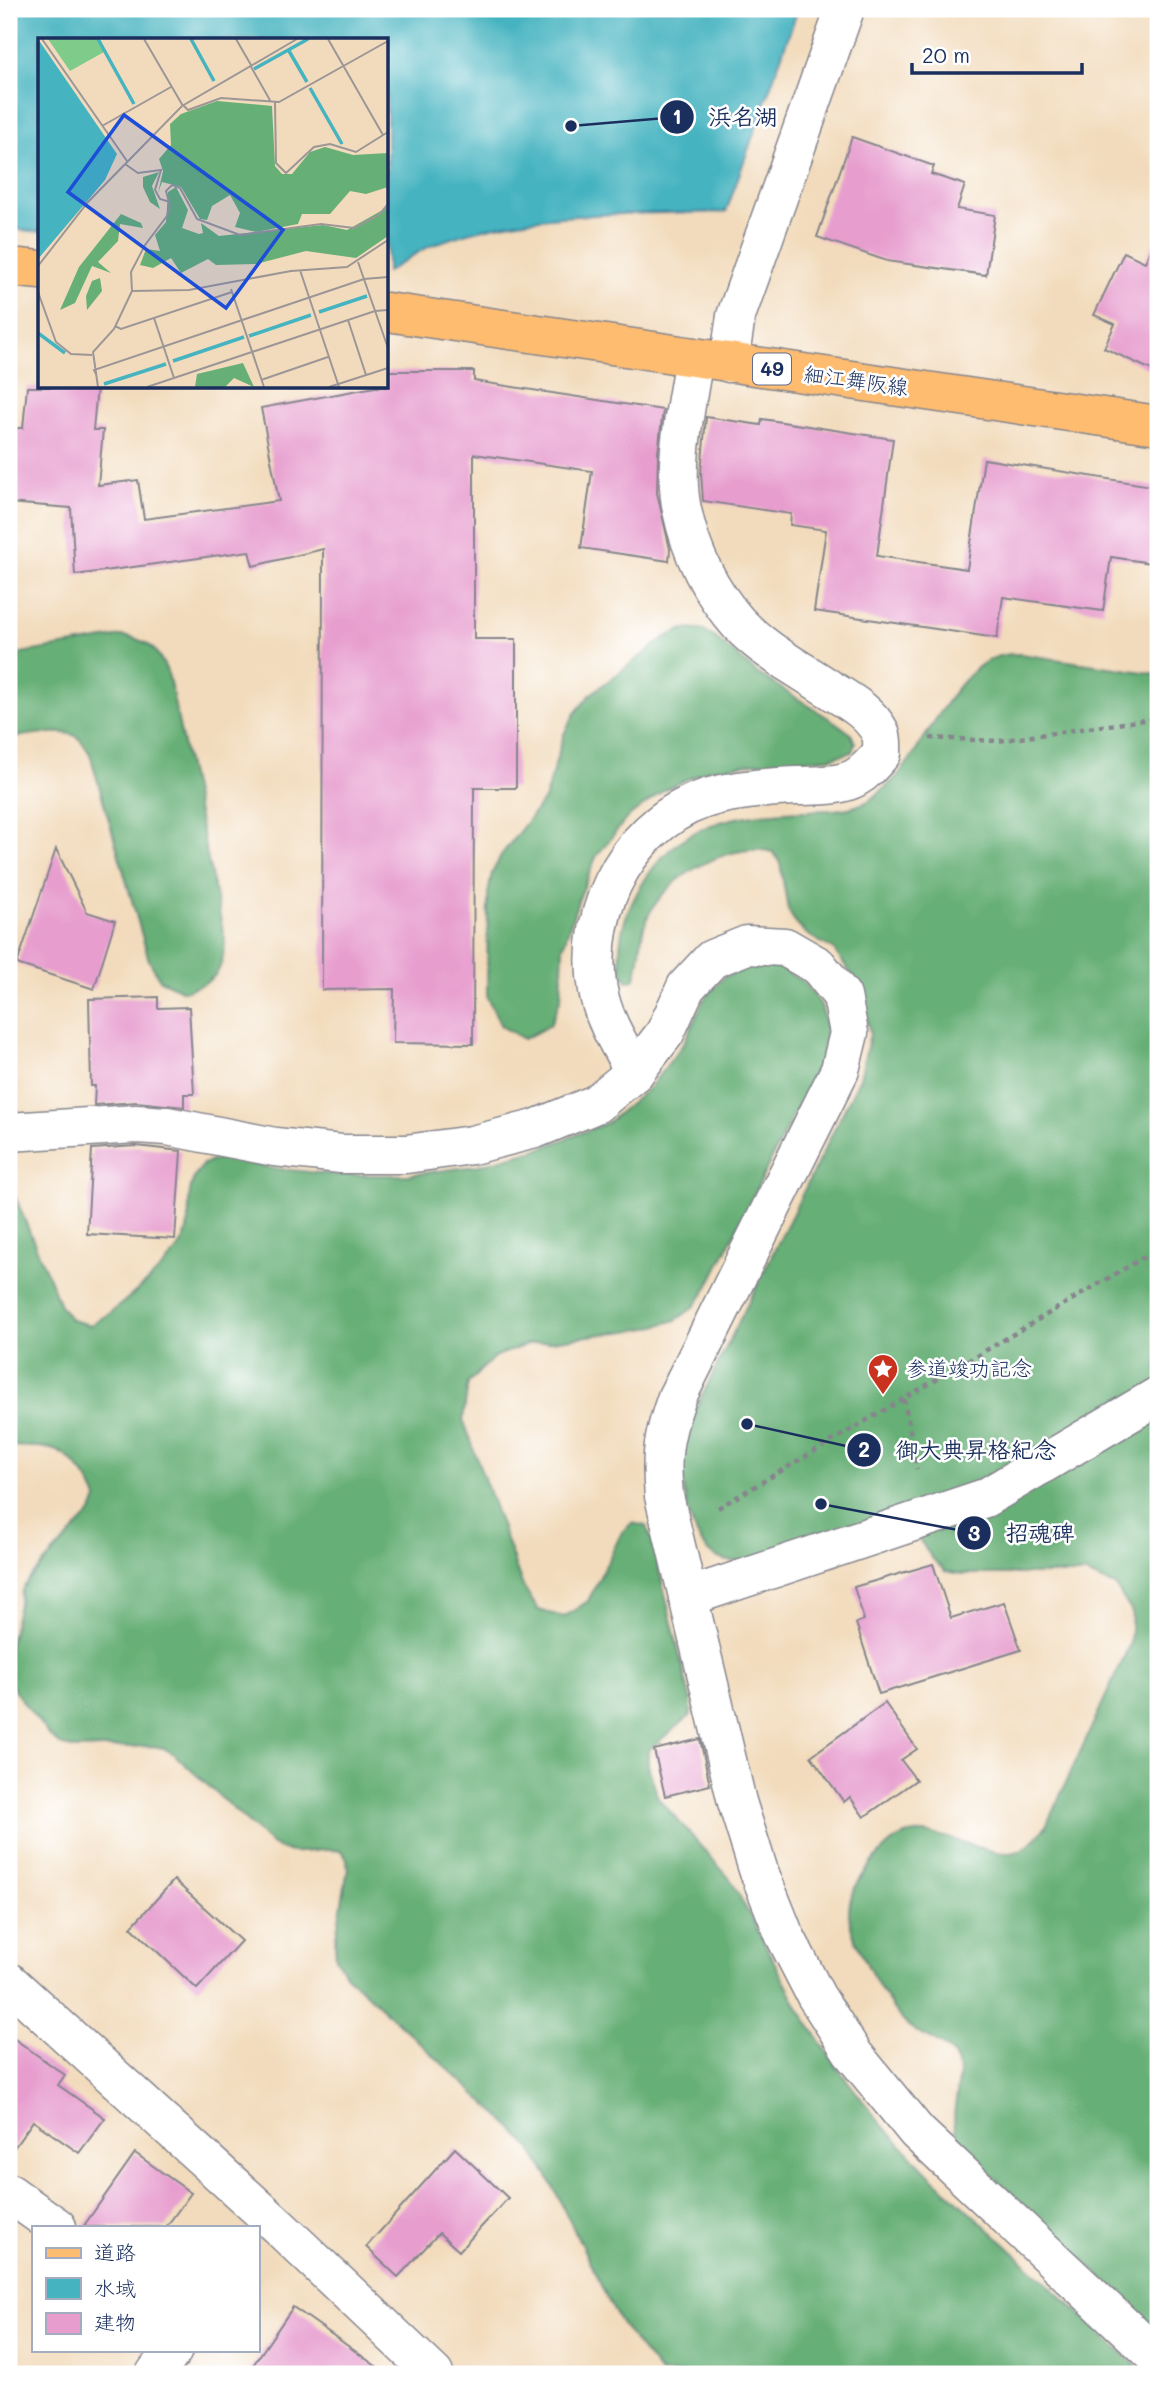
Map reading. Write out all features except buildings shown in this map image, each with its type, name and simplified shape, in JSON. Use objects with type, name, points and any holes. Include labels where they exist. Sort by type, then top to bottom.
[{"type":"main road","points":[[9,267],[38,270]]},
{"type":"main road","name":"細江舞阪線","points":[[388,312],[1158,425]]},
{"type":"street","points":[[635,1072],[611,1030],[598,991],[594,949],[602,908],[618,870],[644,837],[677,812],[715,796],[756,788],[833,783],[853,779],[870,767],[882,753],[882,735],[870,717],[773,652],[739,624],[712,589],[692,550],[681,507],[680,463],[711,360],[736,316],[845,9]]},
{"type":"street","points":[[9,1132],[136,1124],[167,1126],[275,1147],[341,1154],[406,1154],[472,1145],[534,1129],[596,1104],[635,1072],[665,1032],[686,987],[712,959],[747,945],[785,947],[818,966],[842,996],[849,1033],[840,1070],[677,1397],[665,1429],[661,1463],[664,1496],[737,1802],[758,1869],[784,1934],[816,1996],[854,2054],[917,2132],[1158,2358]]},
{"type":"street","points":[[688,1597],[985,1498],[1158,1396]]},
{"type":"street","points":[[9,1982],[256,2226]]},
{"type":"street","points":[[9,2193],[56,2226]]},
{"type":"street","points":[[267,2237],[433,2374]]},
{"type":"street","points":[[155,2374],[172,2352]]},
{"type":"path","points":[[882,735],[998,741],[1158,718]]},
{"type":"path","points":[[716,1509],[1158,1250]]},
{"type":"path","points":[[904,1399],[926,1518]]},
{"type":"green space","points":[[684,629],[702,630],[717,639],[757,673],[838,724],[851,734],[855,743],[852,752],[830,758],[753,763],[707,770],[664,790],[626,819],[596,857],[578,901],[563,947],[561,998],[550,1025],[524,1039],[501,1026],[487,997],[488,894],[492,873],[502,854],[545,798],[564,734],[575,713],[591,694],[666,637]]},
{"type":"green space","points":[[122,636],[139,640],[151,647],[168,673],[225,940],[222,961],[215,974],[203,983],[184,991],[160,980],[149,960],[90,754],[84,744],[76,736],[62,733],[33,734],[9,739],[9,655]]},
{"type":"green space","points":[[1020,654],[1158,674],[1158,2330],[971,2156],[958,2137],[955,2124],[959,2074],[954,2056],[944,2046],[910,2027],[896,2013],[861,1952],[849,1914],[851,1896],[861,1878],[885,1849],[906,1835],[932,1834],[988,1850],[1009,1853],[1026,1848],[1034,1840],[1046,1826],[1130,1644],[1132,1612],[1115,1586],[1086,1574],[962,1574],[945,1571],[932,1558],[911,1527],[741,1562],[724,1560],[713,1555],[704,1546],[691,1520],[682,1476],[682,1457],[689,1427],[860,1078],[870,1034],[861,987],[833,949],[808,935],[796,924],[788,910],[780,863],[773,852],[735,852],[715,858],[678,880],[651,910],[644,927],[634,980],[627,981],[620,953],[624,923],[631,905],[646,878],[662,858],[680,842],[700,830],[745,816],[841,809],[868,801],[897,777],[964,680],[981,665],[999,656]]},
{"type":"green space","points":[[751,966],[779,968],[804,982],[821,1005],[827,1032],[819,1063],[707,1289],[694,1307],[676,1320],[649,1328],[528,1344],[494,1357],[468,1383],[463,1420],[522,1584],[538,1610],[564,1617],[588,1601],[622,1532],[632,1523],[646,1526],[652,1540],[691,1702],[691,1715],[648,1750],[648,1765],[658,1798],[731,1880],[798,2007],[837,2067],[881,2124],[930,2175],[1145,2374],[661,2374],[626,2331],[610,2304],[549,2178],[530,2148],[509,2125],[345,1974],[336,1958],[335,1942],[348,1869],[347,1859],[341,1851],[289,1852],[272,1845],[174,1754],[163,1748],[154,1746],[76,1749],[60,1745],[14,1690],[9,1679],[9,1647],[22,1590],[92,1512],[97,1499],[82,1472],[59,1452],[47,1448],[9,1446],[9,1182],[60,1305],[71,1320],[90,1325],[143,1286],[179,1247],[187,1230],[192,1183],[203,1164],[224,1157],[271,1168],[339,1175],[408,1175],[475,1166],[542,1148],[607,1123],[650,1087],[684,1043],[704,999],[724,977]]},
{"type":"water","points":[[9,9],[798,9],[726,212],[577,216],[503,225],[467,233],[433,245],[388,271],[388,38],[38,38],[38,232],[9,229]]},
{"type":"place","name":"浜名湖","points":[[571,126]]},
{"type":"place","name":"参道竣功記念","points":[[883,1396]]},
{"type":"place","name":"御大典昇格紀念","points":[[747,1424]]},
{"type":"place","name":"招魂碑","points":[[821,1504]]}]
